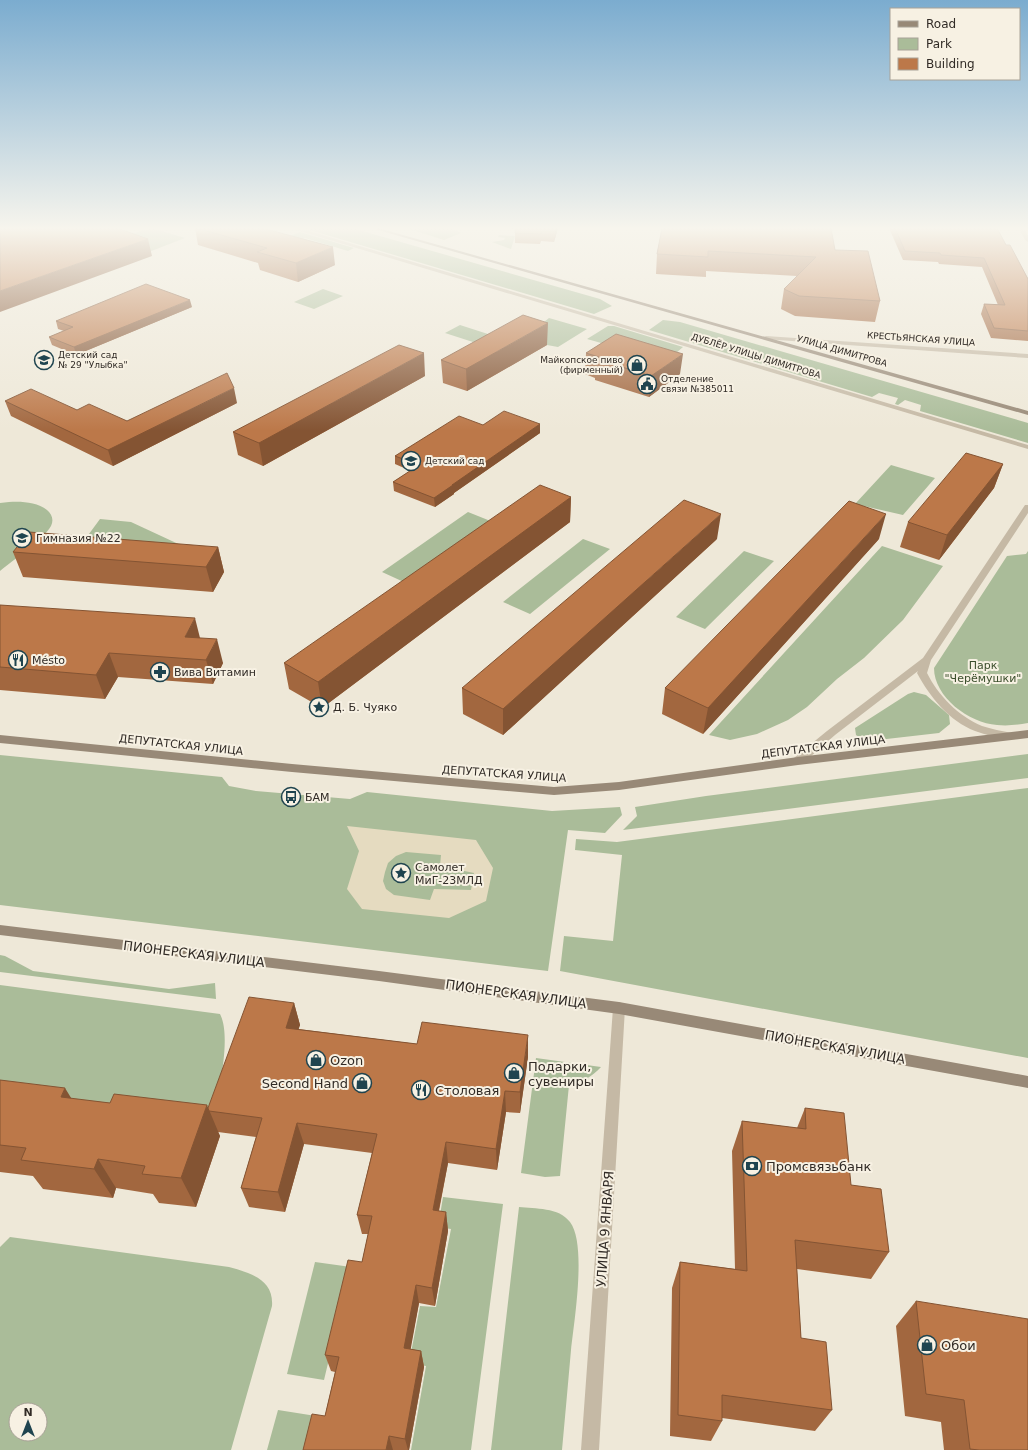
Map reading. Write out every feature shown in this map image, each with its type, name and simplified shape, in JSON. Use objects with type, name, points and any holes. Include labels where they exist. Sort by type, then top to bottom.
[{"type":"main road","name":"УЛИЦА ДИМИТРОВА","points":[[615,296],[1028,413]]},
{"type":"main road","name":"ДЕПУТАТСКАЯ УЛИЦА","points":[[0,739],[292,768],[554,791],[619,786],[798,761],[1028,734]]},
{"type":"main road","name":"ПИОНЕРСКАЯ УЛИЦА","points":[[0,930],[379,976],[619,1008],[1028,1082]]},
{"type":"street","name":"ДУБЛЁР УЛИЦЫ ДИМИТРОВА","points":[[521,296],[1028,447]]},
{"type":"street","name":"КРЕСТЬЯНСКАЯ УЛИЦА","points":[[766,338],[1028,356]]},
{"type":"street","points":[[1008,736],[985,730],[970,724],[935,696],[927,685],[922,673],[926,660],[1028,507]]},
{"type":"street","points":[[798,761],[831,733],[926,660]]},
{"type":"street","name":"УЛИЦА 9 ЯНВАРЯ","points":[[590,1450],[619,1008]]},
{"type":"green space","points":[[308,296],[343,296],[314,309],[294,302]]},
{"type":"green space","points":[[532,296],[588,296],[600,299],[612,306],[594,314]]},
{"type":"green space","points":[[549,318],[587,329],[558,347],[547,345],[544,322]]},
{"type":"green space","points":[[663,320],[680,322],[1028,423],[1028,443],[920,411],[921,405],[905,400],[898,405],[895,404],[898,398],[879,393],[872,397],[649,330]]},
{"type":"green space","points":[[460,325],[491,335],[476,343],[445,333]]},
{"type":"green space","points":[[608,326],[614,326],[683,347],[676,353],[640,354],[587,339]]},
{"type":"green space","points":[[891,465],[935,478],[903,515],[855,504]]},
{"type":"green space","points":[[24,502],[39,505],[49,512],[52,517],[52,522],[51,526],[42,537],[0,571],[0,503]]},
{"type":"green space","points":[[468,512],[493,522],[406,583],[382,572]]},
{"type":"green space","points":[[100,519],[131,522],[187,548],[86,538]]},
{"type":"green space","points":[[583,539],[610,549],[530,614],[503,602]]},
{"type":"green space","points":[[882,546],[943,566],[903,620],[864,658],[837,679],[807,707],[788,720],[757,734],[730,740],[709,735]]},
{"type":"green space","points":[[744,551],[774,561],[705,629],[676,617]]},
{"type":"green space","name":"Парк \"Черёмушки\"","points":[[1028,551],[1028,723],[1016,725],[997,725],[986,723],[965,714],[955,707],[940,689],[934,668],[1007,556],[1026,554]]},
{"type":"green space","points":[[914,692],[926,695],[949,715],[950,724],[939,733],[869,741],[856,735],[855,728],[908,694]]},
{"type":"green space","points":[[1028,754],[1028,778],[623,830],[637,816],[635,807],[706,796]]},
{"type":"green space","points":[[0,755],[222,777],[229,786],[256,791],[350,799],[367,792],[552,811],[620,807],[622,815],[605,833],[568,830],[548,971],[0,905]]},
{"type":"green space","points":[[1028,788],[1028,1058],[560,971],[564,936],[613,941],[622,855],[575,850],[576,839],[617,842]]},
{"type":"green space","points":[[0,955],[5,956],[33,971],[169,989],[215,983],[216,999],[0,972]]},
{"type":"green space","points":[[0,985],[220,1014],[225,1037],[221,1081],[213,1120],[0,1100]]},
{"type":"green space","points":[[536,1058],[601,1067],[586,1079],[569,1085],[560,1176],[545,1177],[521,1173]]},
{"type":"green space","points":[[443,1197],[503,1204],[471,1450],[411,1450],[426,1366],[409,1363],[420,1306],[436,1307],[451,1229],[438,1227]]},
{"type":"green space","points":[[519,1207],[553,1211],[565,1217],[570,1222],[575,1233],[578,1247],[578,1284],[562,1450],[491,1450]]},
{"type":"green space","points":[[10,1237],[229,1267],[252,1275],[265,1283],[269,1289],[272,1297],[272,1306],[231,1450],[0,1450],[0,1247]]},
{"type":"green space","points":[[315,1262],[351,1267],[324,1380],[287,1374]]},
{"type":"green space","points":[[278,1410],[316,1416],[308,1450],[267,1450]]},
{"type":"shaded area","points":[[347,826],[476,840],[493,868],[486,901],[449,918],[362,909],[347,889],[359,851]],"holes":[[[406,852],[441,855],[440,866],[474,873],[471,890],[434,889],[430,900],[394,895],[386,889],[383,881],[385,872],[388,863],[396,856]]]},
{"type":"building","points":[[118,296],[178,296],[190,300],[74,347],[49,337],[73,327],[56,321]]},
{"type":"building","points":[[799,296],[879,296],[880,301]]},
{"type":"building","points":[[1001,296],[1028,296],[1028,331],[994,328],[984,304],[1005,305]]},
{"type":"building","points":[[523,315],[548,323],[466,369],[441,360]]},
{"type":"building","points":[[616,334],[683,354],[651,376],[596,359],[599,357],[586,353]]},
{"type":"building","points":[[399,345],[424,353],[259,443],[233,432]]},
{"type":"building","points":[[227,373],[234,388],[108,450],[5,401],[31,389],[77,410],[89,404],[127,421]]},
{"type":"building","points":[[504,411],[540,424],[434,498],[393,482],[419,465],[395,456],[459,416],[483,425]]},
{"type":"building","points":[[966,453],[1003,464],[947,535],[908,522]]},
{"type":"building","points":[[540,485],[571,497],[318,682],[284,663]]},
{"type":"building","points":[[684,500],[721,514],[503,709],[462,688]]},
{"type":"building","points":[[849,501],[886,514],[708,708],[665,688]]},
{"type":"building","points":[[29,532],[218,547],[206,567],[13,552]]},
{"type":"building","points":[[0,605],[195,618],[185,637],[217,639],[206,660],[109,653],[96,675],[0,667]]},
{"type":"building","points":[[249,997],[294,1003],[286,1028],[417,1044],[422,1022],[528,1035],[520,1092],[505,1091],[496,1149],[446,1142],[433,1210],[446,1212],[432,1288],[416,1285],[404,1348],[421,1351],[405,1439],[389,1436],[386,1450],[303,1450],[312,1414],[325,1416],[339,1357],[325,1355],[348,1260],[362,1262],[372,1216],[357,1215],[377,1134],[297,1123],[278,1192],[241,1188],[262,1118],[209,1111],[208,1108]]},
{"type":"building","points":[[0,1080],[65,1088],[61,1097],[110,1103],[114,1094],[207,1105],[181,1178],[142,1174],[145,1166],[98,1159],[94,1169],[21,1160],[26,1148],[0,1145]]},
{"type":"building","points":[[805,1108],[844,1113],[851,1185],[881,1189],[889,1252],[795,1240],[801,1338],[826,1342],[832,1410],[722,1395],[722,1421],[678,1415],[680,1262],[747,1271],[742,1121],[806,1129]]},
{"type":"building","points":[[916,1301],[1028,1319],[1028,1450],[970,1449],[964,1400],[926,1394]]},
{"type":"place","name":"Детский сад № 29 \"Улыбка\"","points":[[44,360]]},
{"type":"place","name":"Майкопское пиво (фирменный)","points":[[637,365]]},
{"type":"place","name":"Отделение связи №385011","points":[[647,384]]},
{"type":"place","name":"Детский сад","points":[[411,461]]},
{"type":"place","name":"Гимназия №22","points":[[22,538]]},
{"type":"place","name":"Mésto","points":[[18,660]]},
{"type":"place","name":"Вива Витамин","points":[[160,672]]},
{"type":"place","name":"Д. Б. Чуяко","points":[[319,707]]},
{"type":"place","name":"БАМ","points":[[291,797]]},
{"type":"place","name":"Самолет МиГ-23МЛД","points":[[401,873]]},
{"type":"place","name":"Ozon","points":[[316,1060]]},
{"type":"place","name":"Подарки, сувениры","points":[[514,1073]]},
{"type":"place","name":"Second Hand","points":[[362,1083]]},
{"type":"place","name":"Столовая","points":[[421,1090]]},
{"type":"place","name":"Промсвязьбанк","points":[[752,1166]]},
{"type":"place","name":"Обои","points":[[927,1345]]}]
